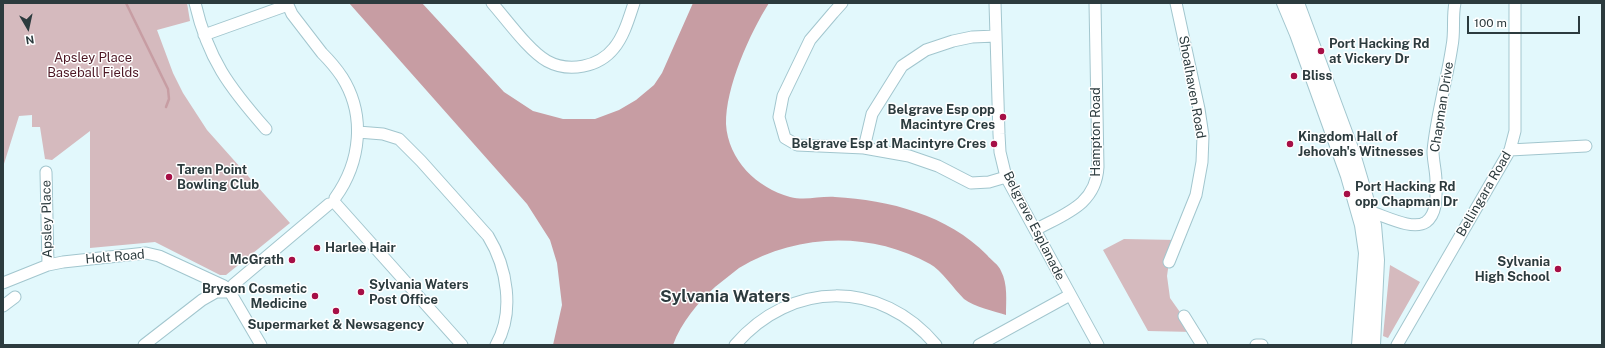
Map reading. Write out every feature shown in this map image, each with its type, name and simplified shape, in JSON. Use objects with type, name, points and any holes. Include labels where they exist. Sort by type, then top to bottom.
[{"type":"main road","points":[[1284,3],[1297,34],[1348,176],[1362,225],[1366,253],[1370,344]]},
{"type":"main road","points":[[1297,3],[1353,154],[1374,225],[1377,260],[1370,344]]},
{"type":"street","points":[[195,3],[211,54],[222,74],[240,100],[266,129]]},
{"type":"street","points":[[492,3],[536,52],[547,61],[571,67],[584,67],[604,58],[614,48],[621,38],[634,3]]},
{"type":"street","points":[[842,3],[832,12],[810,40],[783,96],[779,117],[785,138],[797,145],[864,148],[909,156],[938,166],[971,183],[988,182],[1006,177]]},
{"type":"street","name":"Belgrave Esplanade","points":[[995,3],[999,144],[1006,177],[1098,345]]},
{"type":"street","name":"Hampton Road","points":[[1035,230],[1078,206],[1089,195],[1096,184],[1098,167],[1094,3]]},
{"type":"street","name":"Shoalhaven Road","points":[[1169,262],[1196,195],[1202,162],[1203,136],[1199,109],[1176,3]]},
{"type":"street","name":"Chapman Drive","points":[[1371,212],[1402,223],[1414,225],[1427,221],[1432,215],[1436,198],[1436,173],[1433,153],[1453,45],[1455,3]]},
{"type":"street","name":"Bellingara Road","points":[[1397,345],[1510,150],[1515,131],[1515,3]]},
{"type":"street","points":[[144,345],[213,293],[228,289],[333,202],[349,174],[358,143],[356,109],[352,96],[341,76],[292,14],[288,4],[204,35]]},
{"type":"street","points":[[864,148],[872,114],[902,66],[926,50],[953,41],[972,37],[996,36]]},
{"type":"street","points":[[358,132],[383,134],[399,139],[421,161],[488,236],[495,247],[502,266],[507,299],[502,333],[496,345]]},
{"type":"street","points":[[1510,150],[1586,146]]},
{"type":"street","name":"Apsley Place","points":[[46,172],[48,265]]},
{"type":"street","points":[[333,202],[462,345]]},
{"type":"street","name":"Holt Road","points":[[3,283],[48,265],[146,253],[159,256],[228,289]]},
{"type":"street","points":[[190,310],[204,294],[210,280]]},
{"type":"street","points":[[228,289],[260,345]]},
{"type":"street","points":[[979,345],[1070,295]]},
{"type":"street","points":[[735,345],[748,331],[767,317],[788,305],[812,297],[828,296],[864,299],[880,304],[902,314],[918,326],[936,345]]},
{"type":"street","points":[[3,306],[15,297]]},
{"type":"street","points":[[1184,316],[1202,345]]},
{"type":"street","points":[[1256,345],[1262,345]]},
{"type":"green space","name":"Apsley Place Baseball Fields","points":[[3,3],[187,3],[190,21],[157,30],[173,73],[183,93],[207,130],[290,223],[226,275],[220,275],[155,242],[90,248],[90,131],[52,160],[45,159],[40,127],[32,127],[32,115],[19,116],[3,167]]},
{"type":"green space","points":[[1124,239],[1177,240],[1169,262],[1167,276],[1170,298],[1194,332],[1148,331],[1103,250]]},
{"type":"green space","points":[[1390,265],[1420,282],[1388,338],[1383,336]]},
{"type":"shaded area","points":[[349,3],[422,3],[504,92],[533,111],[563,119],[595,119],[619,110],[636,100],[654,85],[662,73],[693,3],[769,3],[754,30],[740,61],[730,94],[726,124],[728,137],[738,161],[746,171],[766,187],[790,197],[801,199],[835,197],[897,206],[917,212],[954,229],[971,241],[1000,269],[1006,287],[1006,315],[968,302],[934,267],[907,253],[883,246],[834,240],[785,248],[761,256],[739,268],[715,287],[696,306],[685,321],[673,345],[553,345],[562,305],[557,263],[550,240],[527,204]]},
{"type":"waterway","points":[[126,3],[168,89],[169,99],[166,107]]},
{"type":"place","name":"Port Hacking Rd at Vickery Dr","points":[[1321,51]]},
{"type":"place","name":"Bliss","points":[[1294,76]]},
{"type":"place","name":"Belgrave Esp opp Macintyre Cres","points":[[1003,117]]},
{"type":"place","name":"Belgrave Esp at Macintyre Cres","points":[[994,144]]},
{"type":"place","name":"Kingdom Hall of Jehovah's Witnesses","points":[[1290,144]]},
{"type":"place","name":"Taren Point Bowling Club","points":[[169,177]]},
{"type":"place","name":"Port Hacking Rd opp Chapman Dr","points":[[1347,194]]},
{"type":"place","name":"Harlee Hair","points":[[317,248]]},
{"type":"place","name":"McGrath","points":[[292,260]]},
{"type":"place","name":"Sylvania High School","points":[[1558,269]]},
{"type":"place","name":"Sylvania Waters Post Office","points":[[361,292]]},
{"type":"place","name":"Bryson Cosmetic Medicine","points":[[315,296]]},
{"type":"place","name":"Supermarket & Newsagency","points":[[336,311]]},
{"type":"district","name":"Sylvania Waters","points":[[725,297]]}]
